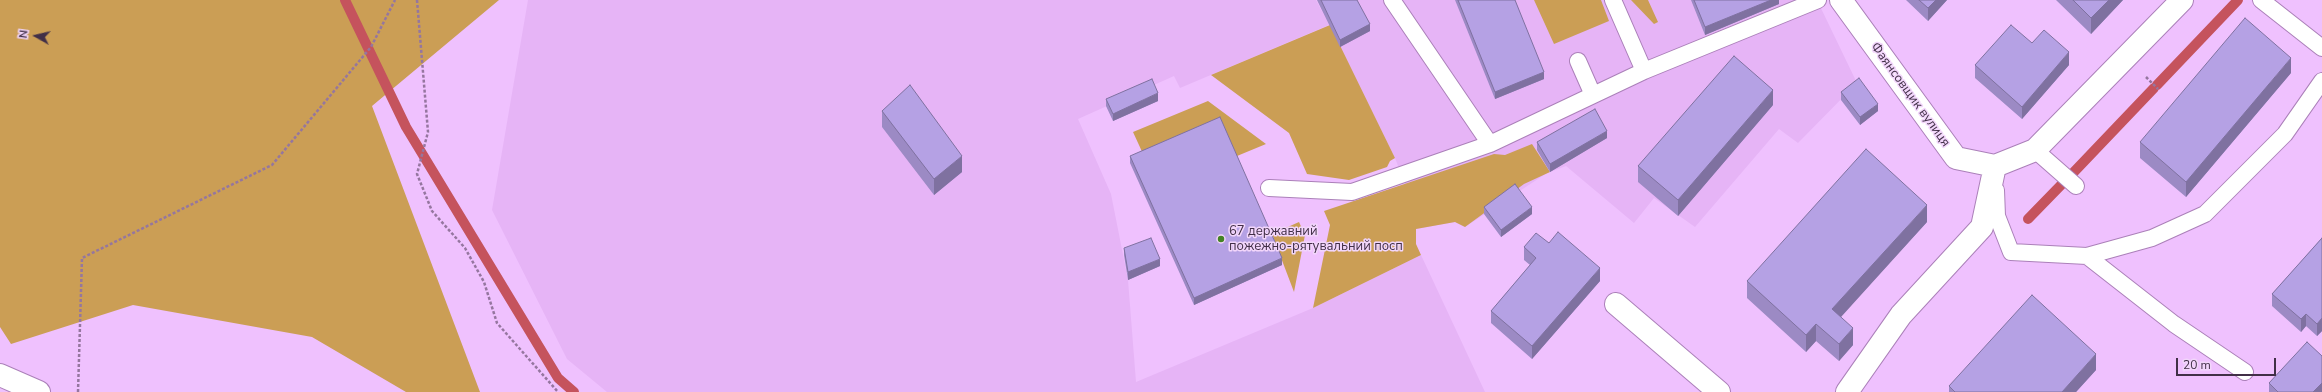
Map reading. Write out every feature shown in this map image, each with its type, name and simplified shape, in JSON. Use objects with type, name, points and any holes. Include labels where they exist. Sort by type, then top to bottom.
[{"type":"street","name":"Фаянсовщик вулиця","points":[[1841,0],[1956,158],[1995,166]]},
{"type":"street","points":[[1847,392],[1902,315],[1982,227],[1995,166],[2035,150],[2182,0]]},
{"type":"street","points":[[1616,304],[1719,392]]},
{"type":"street","points":[[0,375],[38,392]]},
{"type":"lane","points":[[1392,0],[1490,144]]},
{"type":"lane","points":[[1613,0],[1644,70]]},
{"type":"lane","points":[[1269,188],[1352,192],[1490,144],[1644,70],[1818,0]]},
{"type":"lane","points":[[2261,0],[2322,48]]},
{"type":"lane","points":[[1578,61],[1593,95]]},
{"type":"lane","points":[[1995,166],[1997,216],[2011,252],[2087,256],[2152,238],[2205,214],[2285,134],[2322,80]]},
{"type":"lane","points":[[2035,150],[2076,186]]},
{"type":"lane","points":[[2087,256],[2174,324],[2246,372]]},
{"type":"path","points":[[78,392],[82,258],[272,165],[366,54],[395,0]]},
{"type":"path","points":[[417,0],[428,132],[417,174],[432,211],[465,248],[484,282],[498,323],[558,392]]},
{"type":"path","points":[[2152,83],[2158,89]]},
{"type":"shaded area","points":[[0,0],[499,0],[372,106],[480,392],[406,392],[312,337],[133,305],[11,344],[0,327]]},
{"type":"shaded area","points":[[528,0],[1316,0],[1324,15],[1317,0],[1817,0],[1857,83],[1798,143],[1779,129],[1695,227],[1654,198],[1634,223],[1566,166],[1547,173],[1465,227],[1455,222],[1416,229],[1405,184],[1395,158],[1329,25],[1180,88],[1174,76],[1078,119],[1111,194],[1128,280],[1136,382],[1313,308],[1421,255],[1485,392],[607,392],[567,359],[492,210]]},
{"type":"shaded area","points":[[1534,0],[1601,0],[1609,21],[1554,44]]},
{"type":"shaded area","points":[[1631,0],[1648,0],[1658,22],[1654,24]]},
{"type":"shaded area","points":[[1330,25],[1395,158],[1390,161],[1387,167],[1349,180],[1307,174],[1289,133],[1211,75]]},
{"type":"shaded area","points":[[1208,101],[1266,144],[1237,156],[1144,156],[1133,132]]},
{"type":"shaded area","points":[[1532,144],[1550,172],[1524,184],[1465,227],[1455,222],[1416,229],[1416,244],[1421,255],[1313,308],[1330,225],[1324,211],[1494,154],[1505,155]]},
{"type":"shaded area","points":[[1299,222],[1305,235],[1294,292],[1272,234]]},
{"type":"building","points":[[1321,0],[1357,0],[1370,24],[1340,40]]},
{"type":"building","points":[[1458,0],[1515,0],[1544,72],[1495,92]]},
{"type":"building","points":[[1694,0],[1771,0],[1705,27]]},
{"type":"building","points":[[1919,0],[1936,0],[1928,8]]},
{"type":"building","points":[[2073,0],[2109,0],[2091,18]]},
{"type":"building","points":[[2245,18],[2291,58],[2186,182],[2140,142]]},
{"type":"building","points":[[2011,25],[2032,43],[2044,30],[2069,52],[2022,107],[1975,65]]},
{"type":"building","points":[[1734,56],[1773,90],[1678,200],[1638,166]]},
{"type":"building","points":[[1859,78],[1878,104],[1860,117],[1841,92]]},
{"type":"building","points":[[1152,79],[1158,93],[1113,114],[1106,99]]},
{"type":"building","points":[[910,85],[962,156],[934,179],[882,111]]},
{"type":"building","points":[[1595,109],[1607,131],[1550,164],[1537,142]]},
{"type":"building","points":[[1220,117],[1282,258],[1194,298],[1130,156]]},
{"type":"building","points":[[1866,149],[1927,205],[1832,309],[1853,328],[1839,344],[1816,324],[1806,335],[1747,281]]},
{"type":"building","points":[[1515,184],[1532,207],[1501,230],[1484,207]]},
{"type":"building","points":[[1558,232],[1600,268],[1532,346],[1491,311],[1536,258],[1524,247],[1536,233],[1549,243]]},
{"type":"building","points":[[1151,238],[1160,259],[1128,272],[1124,248]]},
{"type":"building","points":[[2322,238],[2322,318],[2317,324],[2306,314],[2301,319],[2272,294]]},
{"type":"building","points":[[2032,295],[2096,354],[2062,392],[1955,392],[1949,386]]},
{"type":"building","points":[[2307,342],[2322,356],[2322,383],[2313,392],[2278,392],[2269,383]]},
{"type":"waterway","points":[[345,0],[406,127],[558,378],[574,392]]},
{"type":"waterway","points":[[2157,85],[2238,0]]},
{"type":"waterway","points":[[2072,174],[2154,88]]},
{"type":"waterway","points":[[2028,219],[2063,183]]},
{"type":"place","name":"67 державний пожежно-рятувальний посп","points":[[1221,239]]}]
